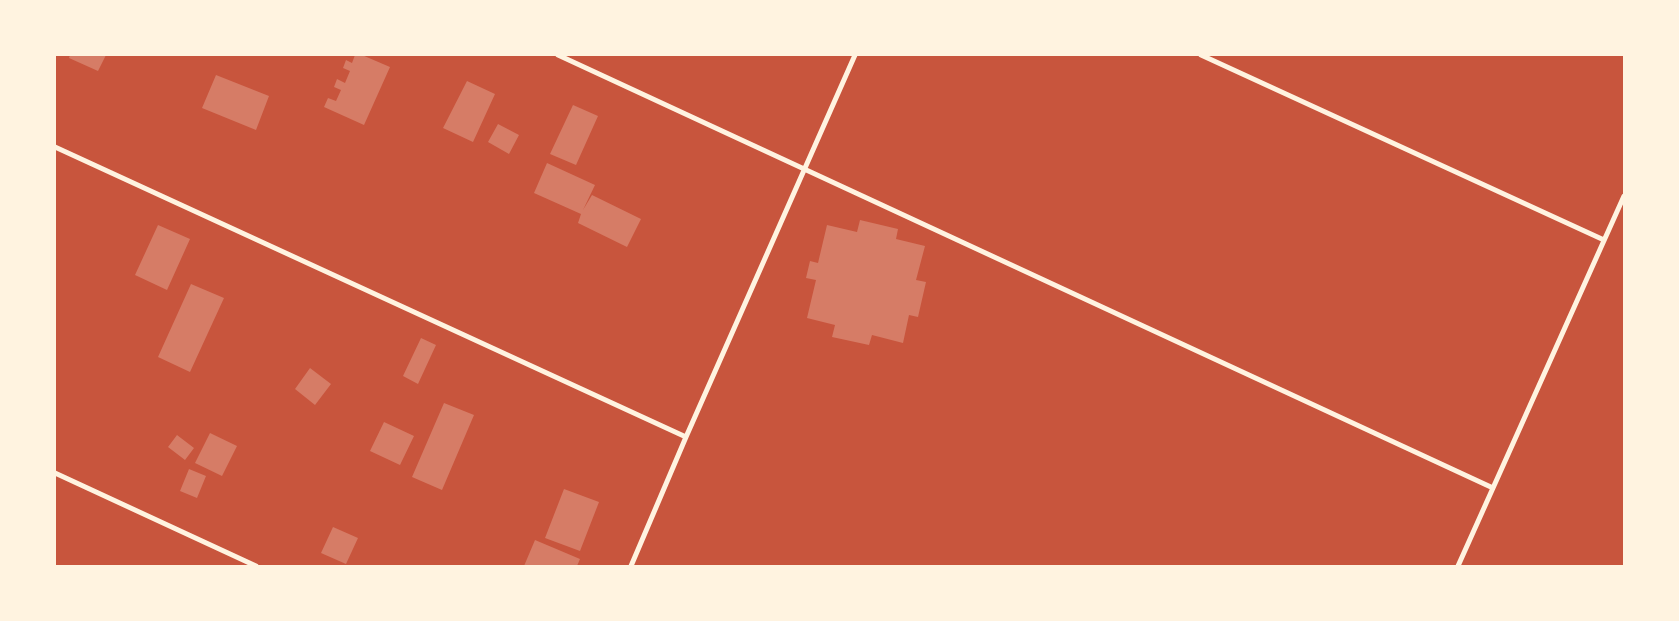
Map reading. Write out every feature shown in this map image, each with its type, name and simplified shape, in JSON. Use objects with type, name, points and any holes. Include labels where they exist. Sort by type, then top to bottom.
[{"type":"street","points":[[558,55],[1493,488]]},
{"type":"street","points":[[631,566],[855,55]]},
{"type":"street","points":[[1202,55],[1604,240]]},
{"type":"street","points":[[55,147],[686,438]]},
{"type":"street","points":[[1458,566],[1624,196]]},
{"type":"street","points":[[55,473],[256,566]]},
{"type":"building","points":[[70,55],[106,55],[98,71],[69,58]]},
{"type":"building","points":[[355,55],[362,55],[390,67],[364,125],[324,107],[328,98],[336,101],[341,90],[334,87],[337,79],[345,83],[350,71],[343,68],[346,60],[352,63]]},
{"type":"building","points":[[216,75],[269,96],[256,130],[202,108]]},
{"type":"building","points":[[467,81],[495,94],[473,142],[443,128]]},
{"type":"building","points":[[573,105],[598,116],[576,165],[550,154]]},
{"type":"building","points":[[498,124],[519,135],[509,154],[488,142]]},
{"type":"building","points":[[547,163],[595,185],[583,210],[592,195],[641,219],[627,247],[578,223],[581,214],[534,193]]},
{"type":"building","points":[[860,220],[898,229],[896,239],[925,246],[916,280],[926,282],[918,317],[909,315],[903,343],[872,335],[869,345],[832,337],[835,325],[807,318],[816,280],[806,278],[810,261],[818,263],[827,225],[857,232]]},
{"type":"building","points":[[158,225],[190,239],[167,290],[135,275]]},
{"type":"building","points":[[191,284],[224,298],[190,372],[158,357]]},
{"type":"building","points":[[421,338],[436,345],[418,384],[403,376]]},
{"type":"building","points":[[310,368],[331,384],[315,405],[295,389]]},
{"type":"building","points":[[444,403],[474,415],[442,490],[412,477]]},
{"type":"building","points":[[384,422],[414,436],[400,465],[370,451]]},
{"type":"building","points":[[210,433],[237,446],[222,476],[195,463]]},
{"type":"building","points":[[177,435],[194,448],[185,460],[168,447]]},
{"type":"building","points":[[189,469],[206,476],[197,498],[180,491]]},
{"type":"building","points":[[564,489],[599,502],[580,551],[545,538]]},
{"type":"building","points":[[333,527],[358,538],[346,564],[321,553]]},
{"type":"building","points":[[535,540],[580,559],[577,566],[524,566]]}]
